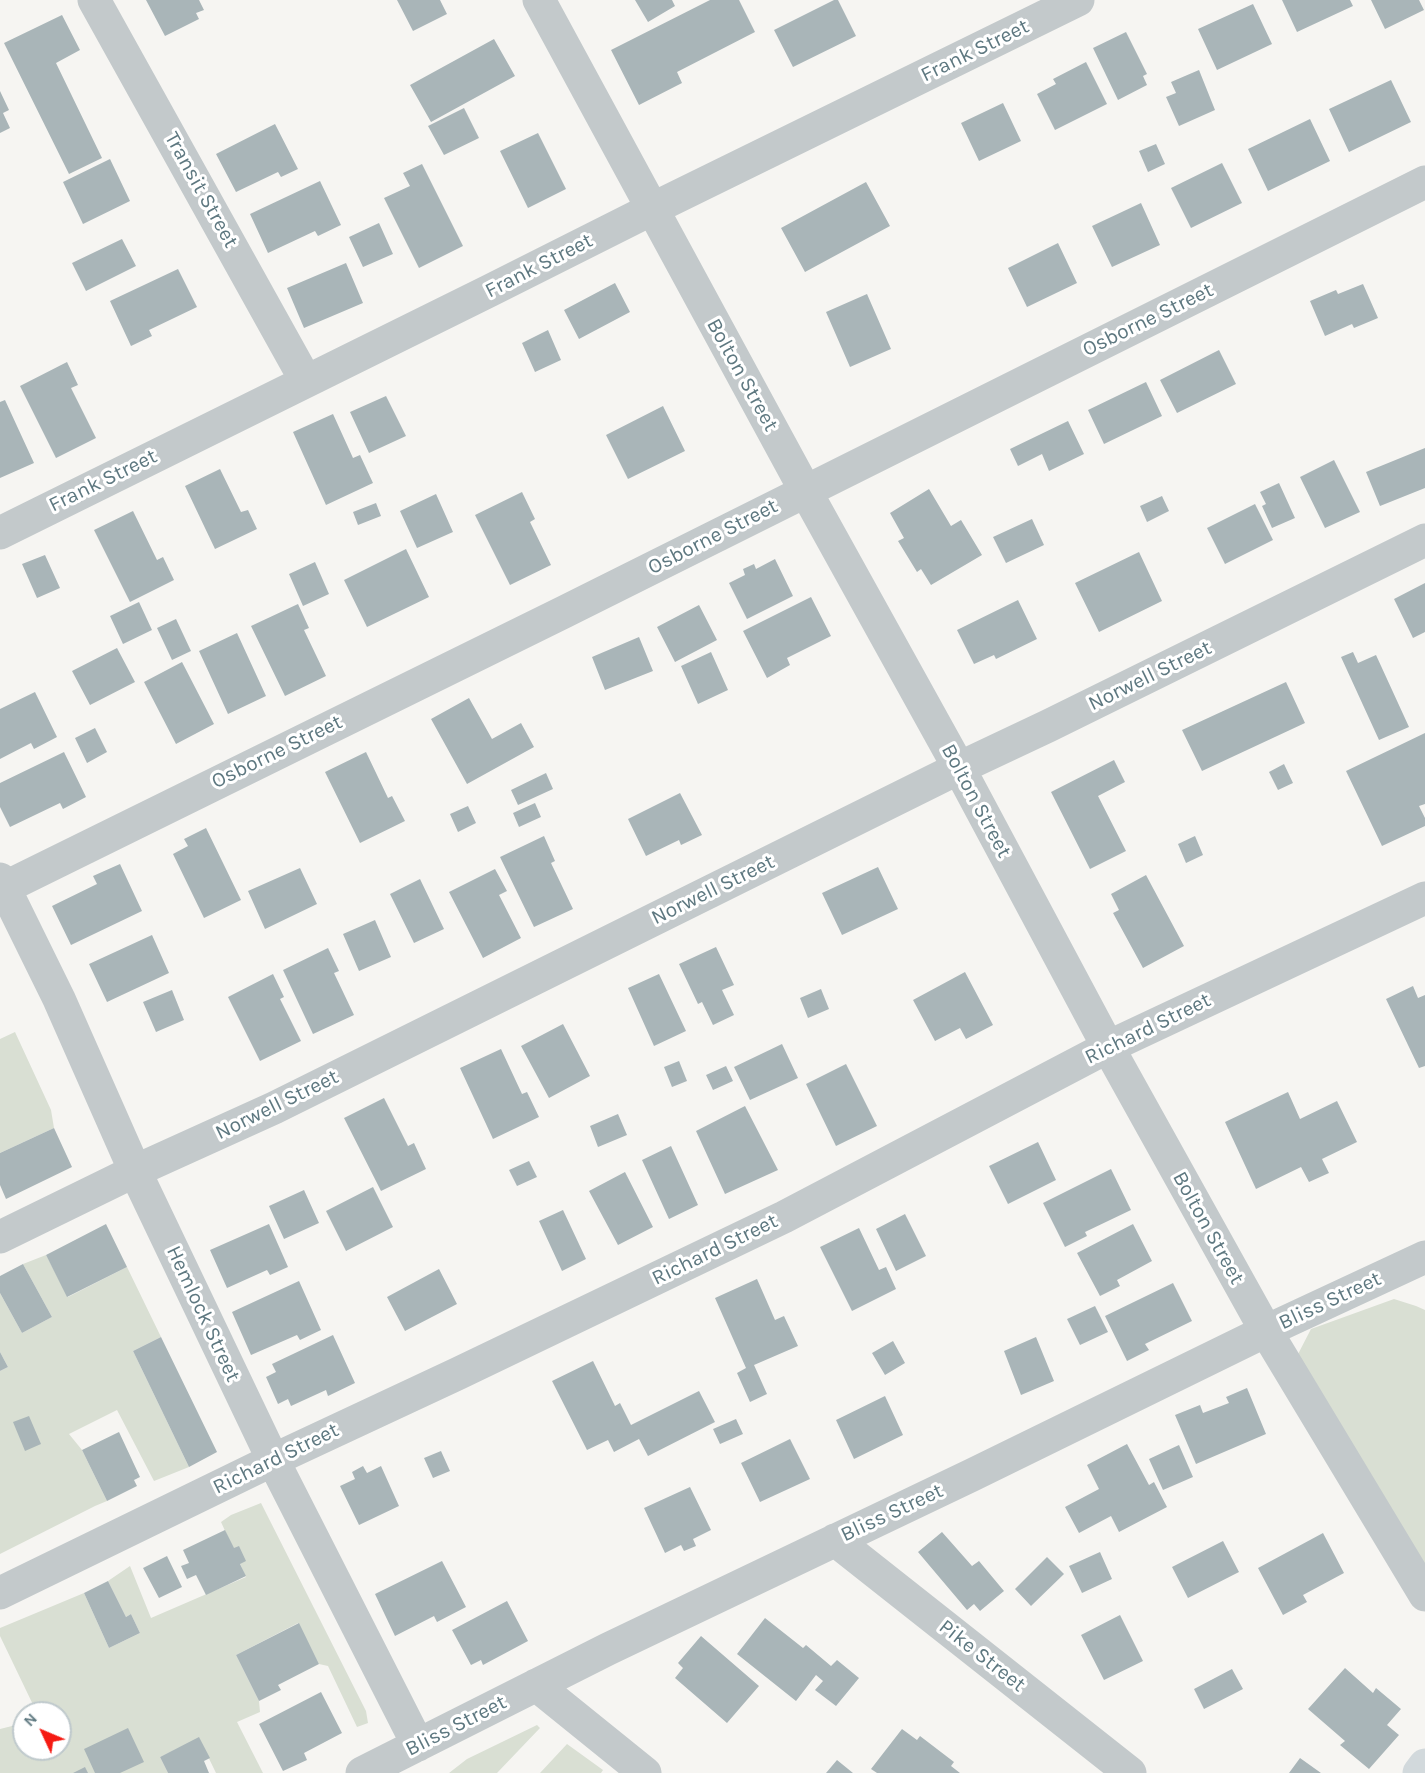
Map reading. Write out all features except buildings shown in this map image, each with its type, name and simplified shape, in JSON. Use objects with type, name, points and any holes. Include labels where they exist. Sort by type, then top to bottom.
[{"type":"main road","points":[[1419,1773],[1425,1765]]},
{"type":"street","name":"Transit Street","points":[[94,0],[306,381]]},
{"type":"street","name":"Bolton Street","points":[[539,0],[959,768],[1108,1047],[1266,1331],[1425,1595]]},
{"type":"street","name":"Frank Street","points":[[0,533],[1078,0]]},
{"type":"street","name":"Osborne Street","points":[[1,885],[564,612],[1425,182]]},
{"type":"street","name":"Norwell Street","points":[[0,1237],[135,1171],[274,1108],[1425,540]]},
{"type":"street","name":"Hemlock Street","points":[[1,885],[58,999],[135,1171],[273,1460],[418,1745]]},
{"type":"street","name":"Richard Street","points":[[0,1593],[273,1460],[784,1217],[1108,1047],[1425,898]]},
{"type":"street","name":"Bliss Street","points":[[362,1773],[536,1685],[1266,1331],[1425,1257]]},
{"type":"street","name":"Pike Street","points":[[835,1540],[1130,1773]]},
{"type":"street","points":[[536,1685],[645,1773]]},
{"type":"shaded area","points":[[15,1032],[51,1110],[54,1128],[0,1153],[0,1039]]},
{"type":"shaded area","points":[[46,1255],[68,1297],[127,1267],[161,1337],[133,1351],[189,1467],[154,1481],[117,1410],[69,1434],[82,1450],[107,1501],[0,1554],[0,1371],[8,1367],[0,1352],[0,1293],[22,1333],[52,1317],[23,1264]]},
{"type":"shaded area","points":[[1394,1299],[1425,1310],[1425,1575],[1296,1358],[1311,1329]]},
{"type":"shaded area","points":[[261,1503],[366,1711],[368,1723],[357,1727],[328,1666],[319,1664],[298,1623],[236,1655],[259,1701],[260,1712],[237,1722],[263,1773],[216,1773],[199,1738],[160,1757],[168,1773],[0,1773],[0,1729],[12,1726],[12,1761],[72,1761],[72,1701],[31,1701],[0,1636],[0,1628],[84,1593],[109,1648],[140,1633],[131,1614],[126,1617],[108,1581],[130,1566],[151,1618],[246,1577],[221,1522],[231,1515]]},
{"type":"shaded area","points":[[537,1725],[540,1728],[497,1773],[449,1773],[467,1759]]},
{"type":"shaded area","points":[[567,1744],[603,1770],[601,1773],[540,1773]]}]
